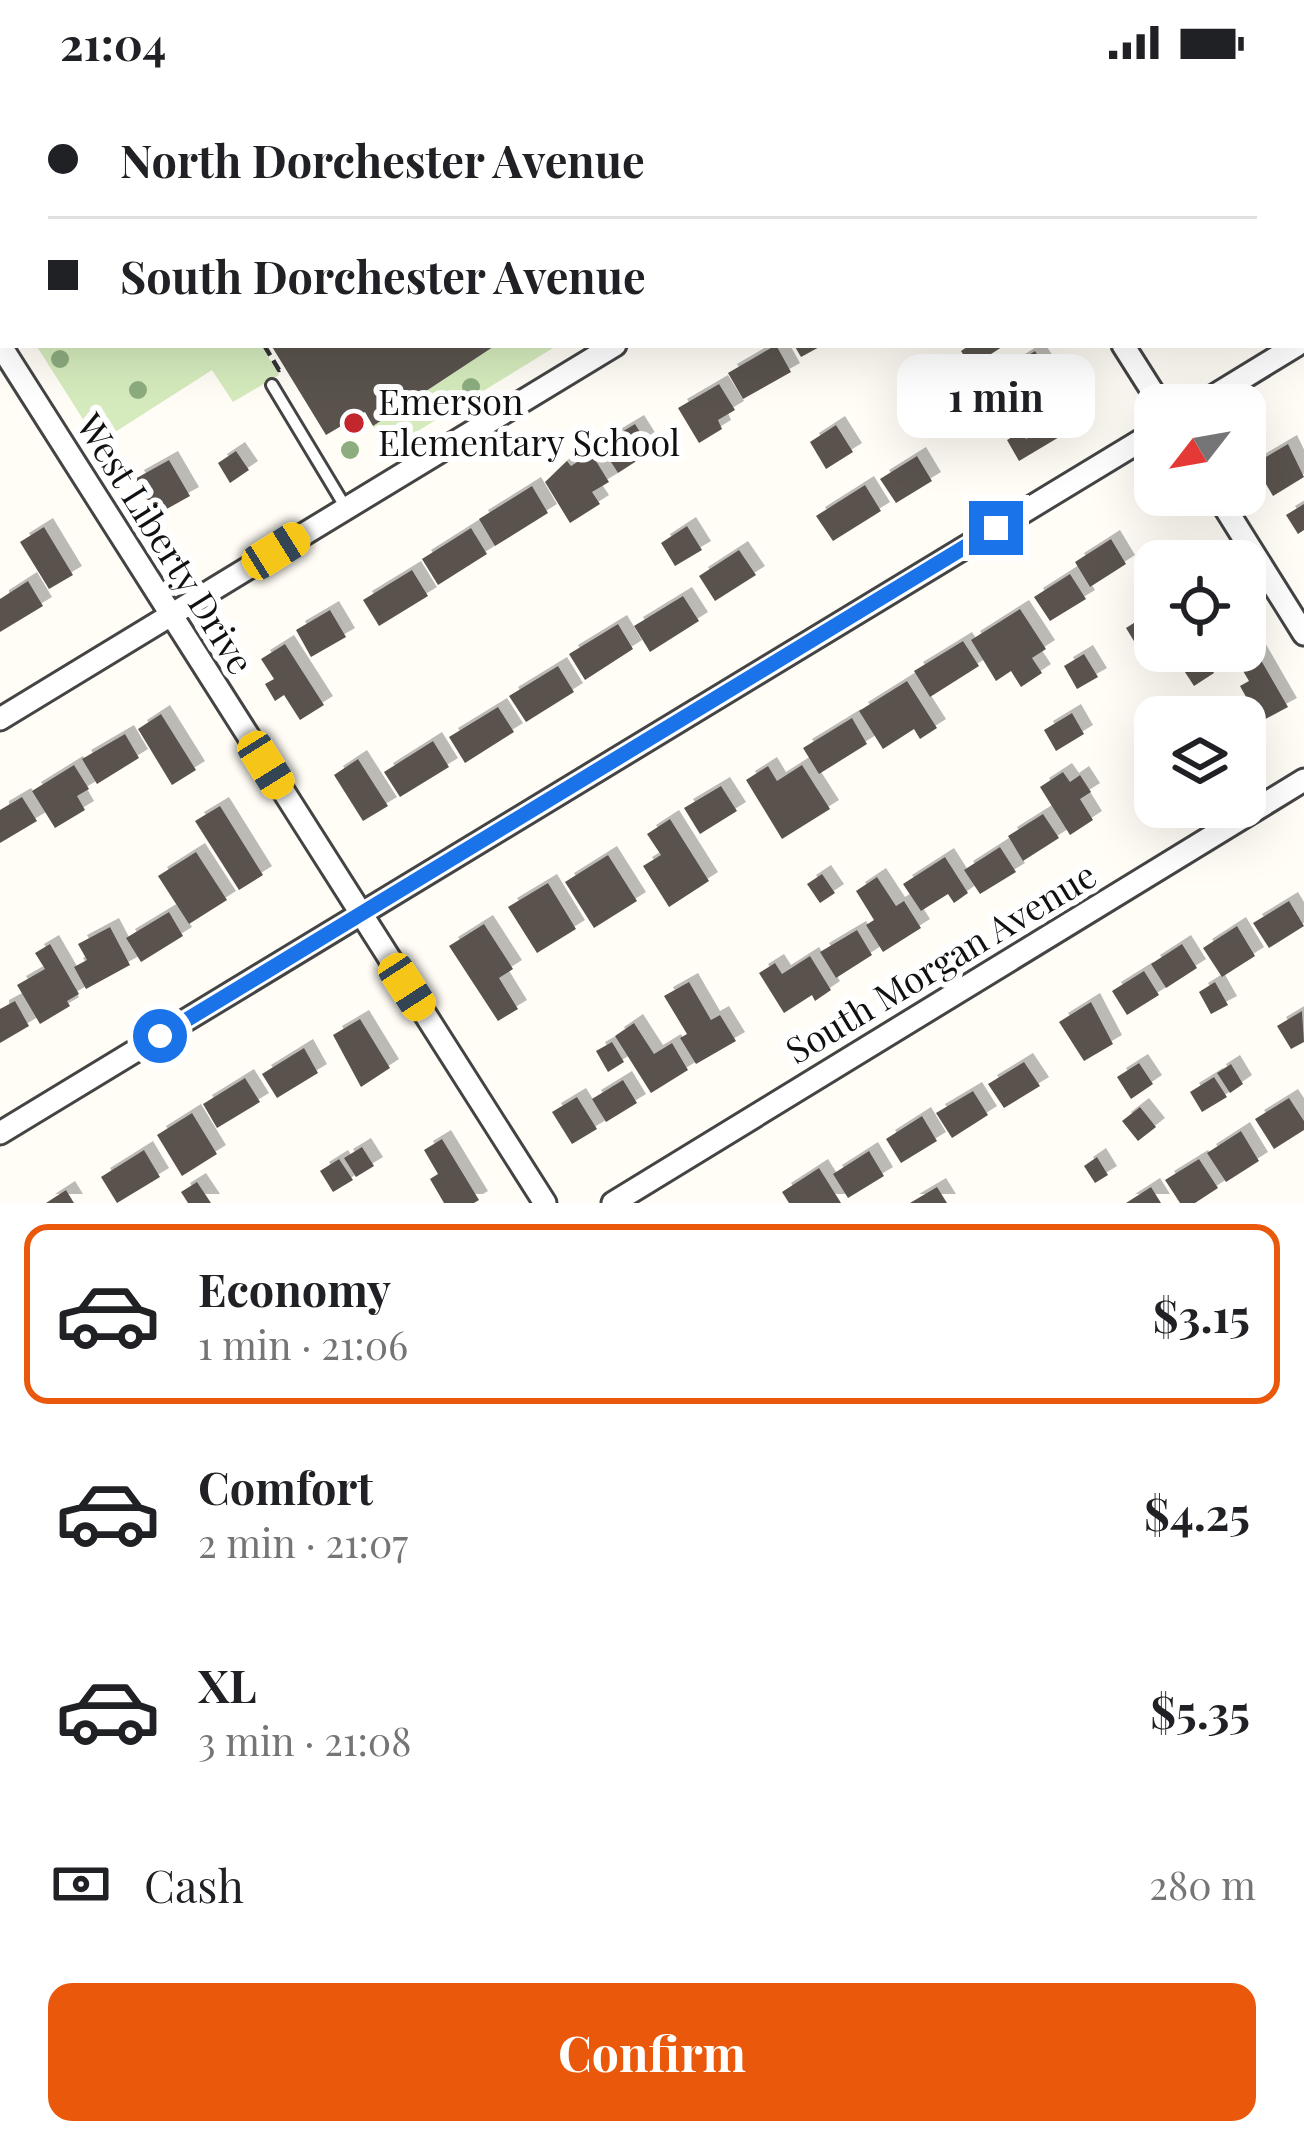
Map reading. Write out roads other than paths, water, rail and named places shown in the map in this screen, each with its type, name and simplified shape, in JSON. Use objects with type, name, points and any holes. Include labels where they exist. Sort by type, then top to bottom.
[{"type":"street","name":"West Liberty Drive","points":[[2,348],[545,1203]]},
{"type":"street","points":[[0,719],[610,348]]},
{"type":"street","points":[[1125,348],[1148,384]]},
{"type":"street","points":[[1233,384],[1293,348]]},
{"type":"street","points":[[0,1133],[1134,444]]},
{"type":"street","points":[[1230,516],[1304,634]]},
{"type":"street","name":"South Morgan Avenue","points":[[613,1203],[1304,780]]},
{"type":"lane","points":[[272,385],[346,508]]},
{"type":"place","name":"Emerson Elementary School","points":[[354,423]]}]
